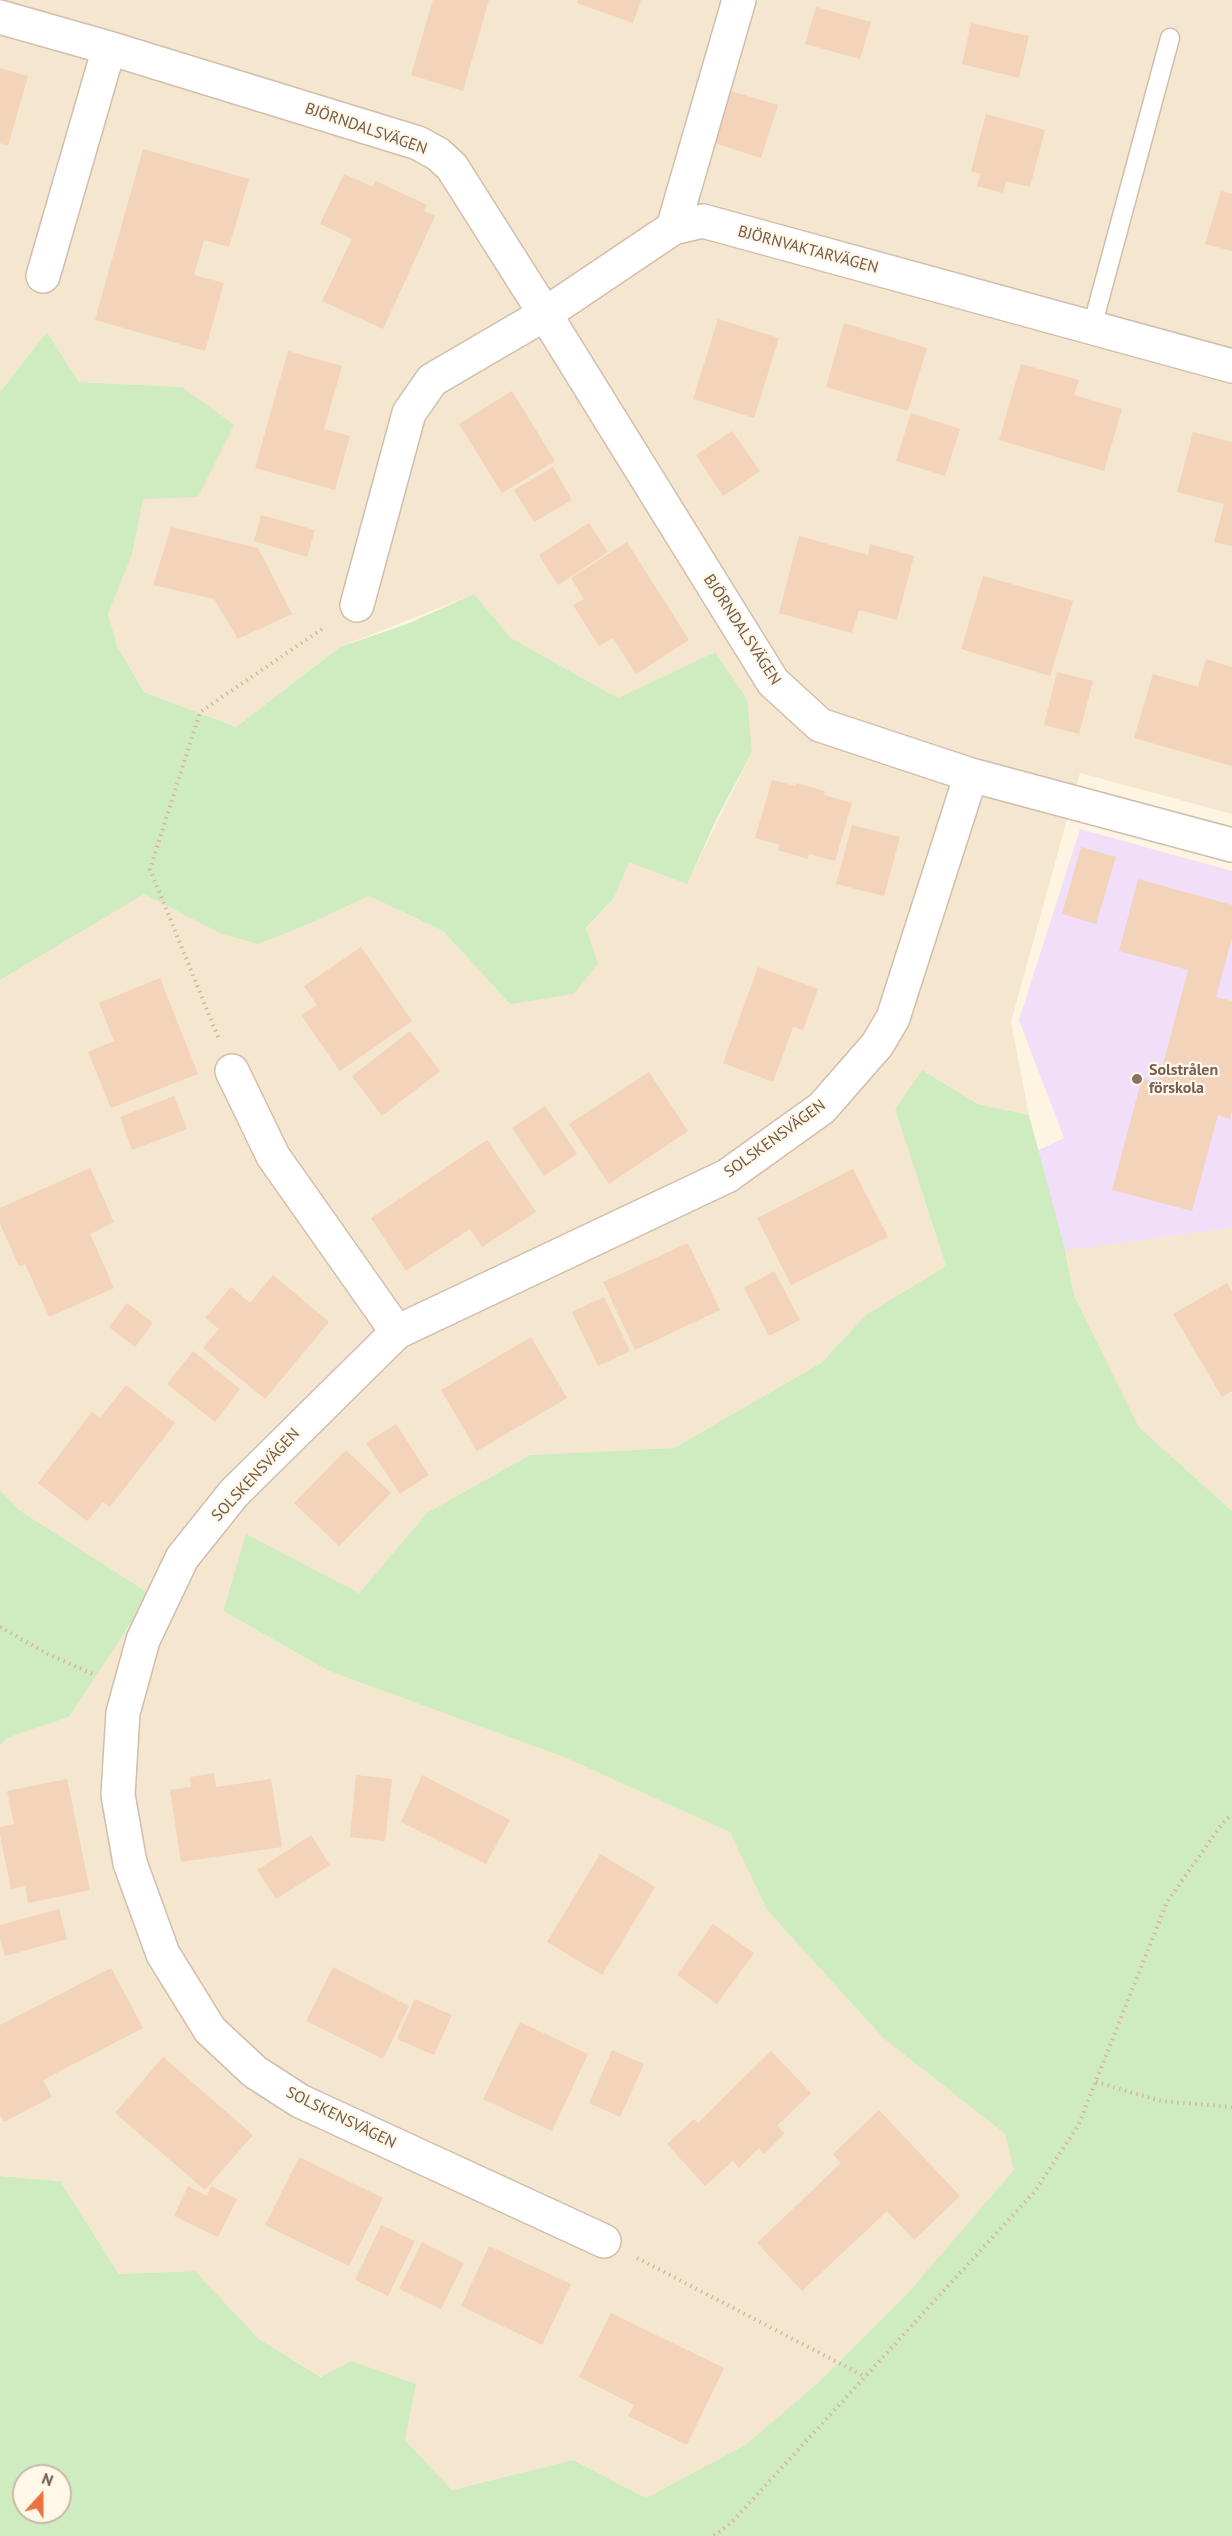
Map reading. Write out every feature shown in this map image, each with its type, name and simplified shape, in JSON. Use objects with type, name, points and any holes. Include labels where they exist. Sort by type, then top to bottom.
[{"type":"street","points":[[673,228],[739,0]]},
{"type":"street","name":"BJÖRNDALSVÄGEN","points":[[0,17],[418,143],[438,154],[452,167],[773,682],[820,725],[971,776],[1232,845]]},
{"type":"street","points":[[44,276],[109,48]]},
{"type":"street","name":"BJÖRNVAKTARVÄGEN","points":[[545,314],[673,228],[703,221],[1232,366]]},
{"type":"street","points":[[357,605],[409,414],[432,380],[545,314]]},
{"type":"street","name":"SOLSKENSVÄGEN","points":[[604,2241],[300,2101],[255,2072],[210,2030],[163,1954],[130,1863],[118,1795],[123,1713],[143,1640],[182,1558],[234,1492],[397,1332],[727,1176],[822,1108],[878,1045],[893,1018],[971,776]]},
{"type":"street","points":[[232,1071],[273,1156],[397,1332]]},
{"type":"lane","points":[[1092,327],[1170,38]]},
{"type":"path","points":[[232,1071],[150,869],[200,712],[357,605]]},
{"type":"path","points":[[0,1627],[48,1654],[130,1690]]},
{"type":"path","points":[[714,2536],[732,2522],[1035,2191],[1078,2126],[1167,1902],[1222,1824],[1232,1814]]},
{"type":"path","points":[[1096,2082],[1161,2101],[1232,2107]]},
{"type":"path","points":[[604,2241],[866,2377]]},
{"type":"shaded area","points":[[0,0],[1232,0],[1232,814],[1080,773],[1011,1022],[1029,1115],[978,1104],[922,1070],[895,1108],[946,1266],[867,1314],[821,1363],[674,1448],[530,1455],[428,1512],[359,1593],[246,1535],[223,1611],[329,1671],[566,1758],[731,1832],[767,1910],[883,2038],[1005,2134],[1015,2170],[907,2294],[819,2382],[745,2445],[646,2498],[573,2460],[452,2490],[405,2440],[351,2361],[322,2377],[259,2339],[195,2271],[119,2274],[60,2181],[0,2176],[0,1745],[7,1738],[69,1717],[150,1594],[19,1510],[0,1490],[0,980],[144,893],[220,933],[311,923],[369,896],[443,931],[510,1004],[598,963],[586,929],[614,898],[629,861],[687,883],[752,752],[715,652],[618,698],[511,638],[474,594],[340,647],[236,727],[144,692],[118,648],[108,614],[132,555],[143,499],[182,387],[79,382],[47,332],[0,392]]},
{"type":"shaded area","name":"Solstrålen förskola","points":[[1080,829],[1232,871],[1232,1228],[1054,1252],[1016,1161],[1064,1138],[1019,1020]]},
{"type":"shaded area","points":[[1232,1228],[1232,1511],[1139,1427],[1074,1295],[1065,1250]]},
{"type":"green space","points":[[47,332],[79,382],[182,387],[234,425],[198,497],[143,499],[132,555],[108,614],[118,648],[144,692],[236,727],[340,647],[407,624],[474,594],[511,638],[618,698],[715,652],[747,699],[752,752],[717,818],[687,884],[629,862],[614,898],[586,928],[598,963],[574,994],[510,1004],[443,931],[369,896],[258,944],[220,933],[144,894],[0,980],[0,392]]},
{"type":"green space","points":[[922,1070],[978,1104],[1029,1115],[1065,1250],[1074,1295],[1139,1427],[1232,1511],[1232,2536],[0,2536],[0,2176],[60,2181],[119,2274],[195,2271],[259,2339],[321,2377],[351,2361],[416,2384],[405,2440],[452,2490],[573,2460],[646,2498],[745,2445],[819,2382],[907,2294],[1014,2170],[1005,2134],[883,2038],[767,1910],[730,1832],[566,1758],[329,1671],[223,1611],[246,1534],[359,1593],[428,1512],[530,1455],[674,1448],[821,1363],[867,1314],[946,1266],[895,1109]]},
{"type":"green space","points":[[0,1490],[19,1510],[150,1594],[69,1717],[7,1738],[0,1745]]},
{"type":"building","points":[[433,0],[489,0],[463,91],[411,75]]},
{"type":"building","points":[[578,0],[641,0],[633,23],[577,3]]},
{"type":"building","points":[[816,7],[871,22],[860,59],[805,44]]},
{"type":"building","points":[[971,23],[1029,36],[1019,78],[962,64]]},
{"type":"building","points":[[0,68],[28,76],[8,146],[0,143]]},
{"type":"building","points":[[731,91],[778,105],[761,158],[715,143]]},
{"type":"building","points":[[986,114],[1045,130],[1030,187],[1006,181],[1003,193],[977,186],[981,174],[971,171]]},
{"type":"building","points":[[143,149],[249,179],[229,247],[204,240],[194,275],[224,283],[205,351],[95,320]]},
{"type":"building","points":[[344,174],[373,187],[376,181],[427,205],[424,211],[435,216],[383,329],[322,301],[352,239],[320,224]]},
{"type":"building","points":[[1221,191],[1232,194],[1232,251],[1205,244]]},
{"type":"building","points":[[718,319],[779,338],[754,418],[693,399]]},
{"type":"building","points":[[844,323],[927,348],[908,411],[826,387]]},
{"type":"building","points":[[288,351],[342,366],[324,429],[350,436],[335,490],[255,468]]},
{"type":"building","points":[[1021,364],[1079,380],[1074,395],[1122,409],[1104,471],[999,440]]},
{"type":"building","points":[[512,391],[555,461],[502,493],[459,424]]},
{"type":"building","points":[[911,413],[960,429],[945,476],[896,461]]},
{"type":"building","points":[[732,431],[760,471],[723,496],[696,455]]},
{"type":"building","points":[[1193,432],[1232,442],[1232,546],[1214,542],[1224,504],[1177,492]]},
{"type":"building","points":[[553,467],[572,500],[534,522],[514,490]]},
{"type":"building","points":[[261,515],[315,530],[307,557],[254,541]]},
{"type":"building","points":[[589,523],[608,552],[558,585],[539,555]]},
{"type":"building","points":[[171,527],[258,548],[292,614],[238,639],[214,599],[153,585]]},
{"type":"building","points":[[799,536],[868,555],[870,544],[914,556],[897,620],[859,610],[852,633],[779,613]]},
{"type":"building","points":[[627,542],[689,640],[636,674],[613,638],[599,646],[573,605],[584,599],[571,578]]},
{"type":"building","points":[[983,576],[1073,601],[1050,676],[961,649]]},
{"type":"building","points":[[1206,659],[1232,667],[1232,766],[1134,738],[1153,674],[1198,687]]},
{"type":"building","points":[[1057,672],[1093,681],[1079,734],[1044,725]]},
{"type":"building","points":[[772,780],[796,786],[796,783],[825,791],[824,795],[852,803],[835,861],[809,854],[808,859],[778,850],[780,845],[755,838]]},
{"type":"building","points":[[852,825],[900,837],[884,896],[836,884]]},
{"type":"building","points":[[1081,847],[1116,857],[1096,924],[1062,914]]},
{"type":"building","points":[[1138,879],[1232,905],[1232,938],[1216,997],[1232,1001],[1232,1111],[1230,1119],[1218,1115],[1192,1211],[1112,1190],[1142,1078],[1158,1083],[1188,970],[1119,951]]},
{"type":"building","points":[[361,947],[412,1021],[340,1071],[301,1015],[317,1005],[304,986]]},
{"type":"building","points":[[758,967],[818,989],[803,1030],[793,1027],[773,1082],[723,1063]]},
{"type":"building","points":[[160,978],[198,1074],[111,1108],[88,1052],[114,1041],[99,1003]]},
{"type":"building","points":[[410,1031],[440,1071],[382,1116],[352,1076]]},
{"type":"building","points":[[649,1072],[688,1131],[609,1184],[569,1124]]},
{"type":"building","points":[[174,1096],[187,1129],[132,1150],[120,1117]]},
{"type":"building","points":[[545,1106],[577,1154],[544,1176],[512,1128]]},
{"type":"building","points":[[487,1140],[536,1212],[482,1247],[470,1229],[406,1271],[371,1218]]},
{"type":"building","points":[[90,1168],[114,1222],[90,1234],[114,1288],[49,1317],[25,1264],[19,1266],[0,1224],[0,1208]]},
{"type":"building","points":[[853,1169],[888,1237],[791,1285],[757,1218]]},
{"type":"building","points":[[688,1243],[720,1310],[635,1350],[603,1282]]},
{"type":"building","points":[[774,1271],[800,1320],[769,1336],[744,1288]]},
{"type":"building","points":[[273,1275],[329,1322],[265,1399],[203,1348],[219,1329],[205,1318],[231,1287],[250,1303]]},
{"type":"building","points":[[1227,1283],[1232,1291],[1232,1391],[1222,1397],[1173,1314]]},
{"type":"building","points":[[604,1297],[630,1351],[598,1366],[572,1312]]},
{"type":"building","points":[[127,1303],[153,1323],[135,1347],[109,1327]]},
{"type":"building","points":[[531,1337],[567,1398],[477,1451],[441,1390]]},
{"type":"building","points":[[193,1351],[240,1389],[215,1422],[167,1384]]},
{"type":"building","points":[[126,1385],[175,1423],[110,1507],[103,1502],[87,1521],[38,1483],[92,1412],[100,1418]]},
{"type":"building","points":[[396,1424],[429,1475],[400,1494],[366,1443]]},
{"type":"building","points":[[346,1450],[391,1493],[339,1546],[294,1503]]},
{"type":"building","points":[[214,1773],[216,1787],[271,1779],[282,1847],[181,1862],[170,1790],[191,1787],[190,1777]]},
{"type":"building","points":[[356,1775],[392,1779],[385,1841],[350,1837]]},
{"type":"building","points":[[422,1775],[510,1820],[486,1864],[401,1822]]},
{"type":"building","points":[[67,1779],[90,1890],[28,1903],[25,1886],[11,1889],[0,1835],[0,1827],[14,1824],[7,1791]]},
{"type":"building","points":[[311,1835],[330,1865],[276,1899],[257,1870]]},
{"type":"building","points":[[600,1854],[655,1887],[602,1975],[547,1942]]},
{"type":"building","points":[[59,1909],[67,1939],[5,1956],[0,1938],[0,1925]]},
{"type":"building","points":[[713,1924],[754,1953],[717,2004],[677,1975]]},
{"type":"building","points":[[333,1967],[409,2006],[383,2059],[306,2021]]},
{"type":"building","points":[[111,1968],[143,2028],[43,2080],[52,2097],[4,2122],[0,2115],[0,2025]]},
{"type":"building","points":[[415,1999],[452,2015],[434,2055],[397,2039]]},
{"type":"building","points":[[520,2022],[588,2054],[552,2131],[483,2099]]},
{"type":"building","points":[[612,2050],[644,2064],[620,2117],[589,2103]]},
{"type":"building","points":[[771,2051],[811,2093],[777,2126],[785,2133],[764,2154],[759,2148],[739,2168],[733,2161],[705,2186],[667,2144],[694,2119],[698,2123]]},
{"type":"building","points":[[163,2057],[253,2135],[205,2190],[115,2113]]},
{"type":"building","points":[[879,2110],[960,2196],[914,2240],[887,2211],[802,2291],[757,2243],[841,2163],[833,2154]]},
{"type":"building","points":[[299,2157],[383,2198],[349,2266],[265,2225]]},
{"type":"building","points":[[188,2186],[207,2196],[211,2186],[237,2199],[218,2237],[174,2216]]},
{"type":"building","points":[[381,2225],[415,2241],[388,2296],[355,2280]]},
{"type":"building","points":[[422,2242],[464,2263],[441,2309],[399,2289]]},
{"type":"building","points":[[489,2246],[571,2284],[542,2345],[461,2306]]},
{"type":"building","points":[[611,2313],[724,2368],[687,2445],[628,2416],[634,2405],[579,2377]]},
{"type":"place","name":"Solstrålen förskola","points":[[1137,1079]]}]
